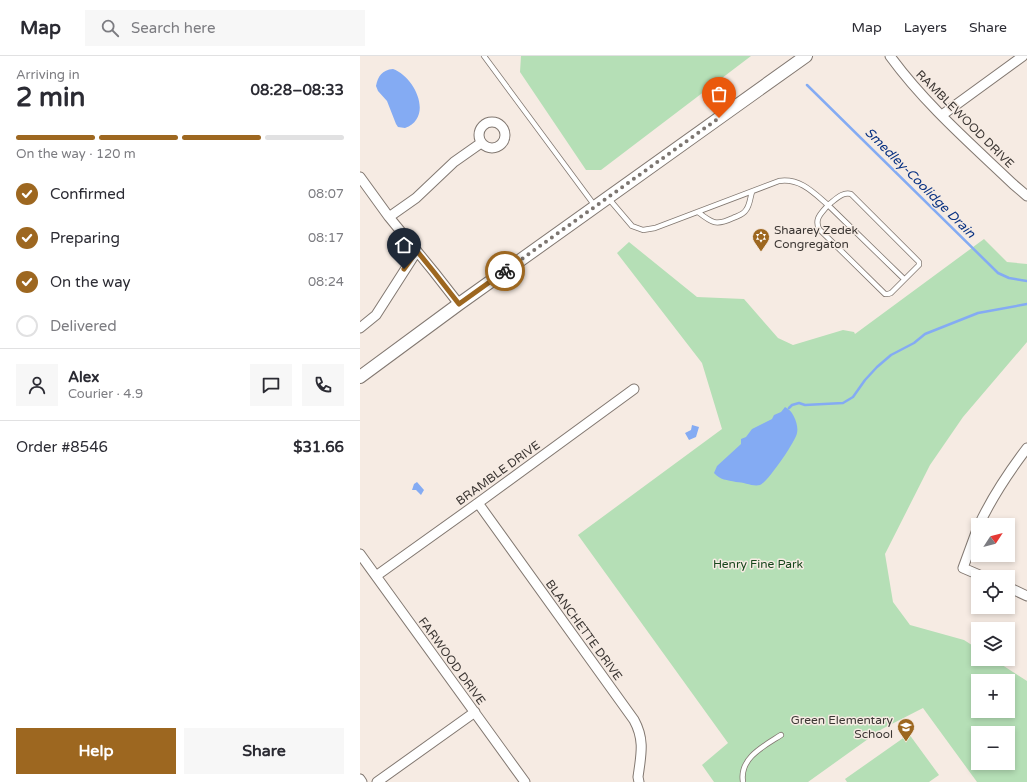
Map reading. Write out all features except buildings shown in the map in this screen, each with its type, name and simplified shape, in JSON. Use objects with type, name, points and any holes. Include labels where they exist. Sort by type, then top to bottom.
[{"type":"street","points":[[360,376],[806,56]]},
{"type":"street","name":"RAMBLEWOOD DRIVE","points":[[890,56],[904,74],[942,115],[1012,184],[1027,196]]},
{"type":"street","points":[[942,115],[1023,56]]},
{"type":"street","points":[[389,217],[416,198],[454,162],[481,143]]},
{"type":"street","points":[[360,177],[389,217],[459,304]]},
{"type":"street","points":[[360,328],[376,316],[417,251]]},
{"type":"street","name":"BRAMBLE DRIVE","points":[[376,576],[634,389]]},
{"type":"street","points":[[982,518],[1002,481],[1027,448]]},
{"type":"street","name":"BLANCHETTE DRIVE","points":[[478,503],[634,720],[640,731],[642,744],[638,777],[639,782]]},
{"type":"street","points":[[971,546],[963,568],[971,571]]},
{"type":"street","name":"FARWOOD DRIVE","points":[[360,554],[524,782]]},
{"type":"street","points":[[1015,590],[1027,596]]},
{"type":"street","points":[[377,782],[475,712]]},
{"type":"lane","points":[[484,56],[595,206]]},
{"type":"lane","points":[[608,198],[632,226],[643,230],[655,228],[779,181],[795,181],[804,185],[828,205],[904,280]]},
{"type":"lane","points":[[698,212],[709,221],[716,223],[724,222],[743,214],[749,204],[752,192]]},
{"type":"lane","points":[[843,194],[851,194],[906,248],[919,262],[919,265],[891,293],[885,294],[819,229],[817,224],[818,217],[828,205],[843,194]]},
{"type":"lane","points":[[743,782],[744,764],[748,759],[781,735]]},
{"type":"green space","points":[[521,56],[751,56],[601,170],[586,170],[520,72]]},
{"type":"green space","name":"Henry Fine Park","points":[[984,239],[1007,262],[1027,264],[1027,342],[963,417],[930,465],[885,554],[893,602],[910,625],[964,640],[971,644],[971,666],[1004,666],[1027,681],[1027,782],[977,782],[923,708],[882,729],[808,782],[714,782],[702,765],[728,743],[578,535],[722,429],[702,363],[617,253],[629,242],[697,297],[744,299],[778,338],[793,345],[843,330],[854,332],[855,334]]},
{"type":"green space","points":[[909,734],[939,775],[929,782],[847,782],[845,779]]},
{"type":"water","points":[[393,69],[401,73],[408,80],[418,97],[420,107],[418,115],[414,123],[405,128],[398,127],[387,101],[378,91],[376,86],[378,79],[383,72]]},
{"type":"water","points":[[785,407],[791,411],[795,418],[797,433],[787,452],[764,483],[760,485],[751,485],[736,482],[721,478],[714,473],[717,466],[741,444],[741,439],[746,437],[752,429],[772,419],[774,415],[781,412]]},
{"type":"water","points":[[692,425],[699,427],[696,437],[689,440],[685,433],[691,430]]},
{"type":"water","points":[[417,482],[424,490],[421,495],[416,490],[412,490],[414,484]]},
{"type":"waterway","name":"Smedley-Coolidge Drain","points":[[807,85],[998,273],[1009,278],[1027,281]]},
{"type":"waterway","points":[[789,408],[792,405],[799,403],[805,405],[843,403],[853,397],[865,380],[891,355],[914,343],[925,334],[978,313],[1027,304]]},
{"type":"way so far","points":[[505,271],[719,118]]},
{"type":"place","name":"Shaarey Zedek Congregaton","points":[[761,252]]},
{"type":"place","name":"Green Elementary School","points":[[906,742]]},
{"type":"route","points":[[404,269],[417,251],[459,304],[505,271]]}]
